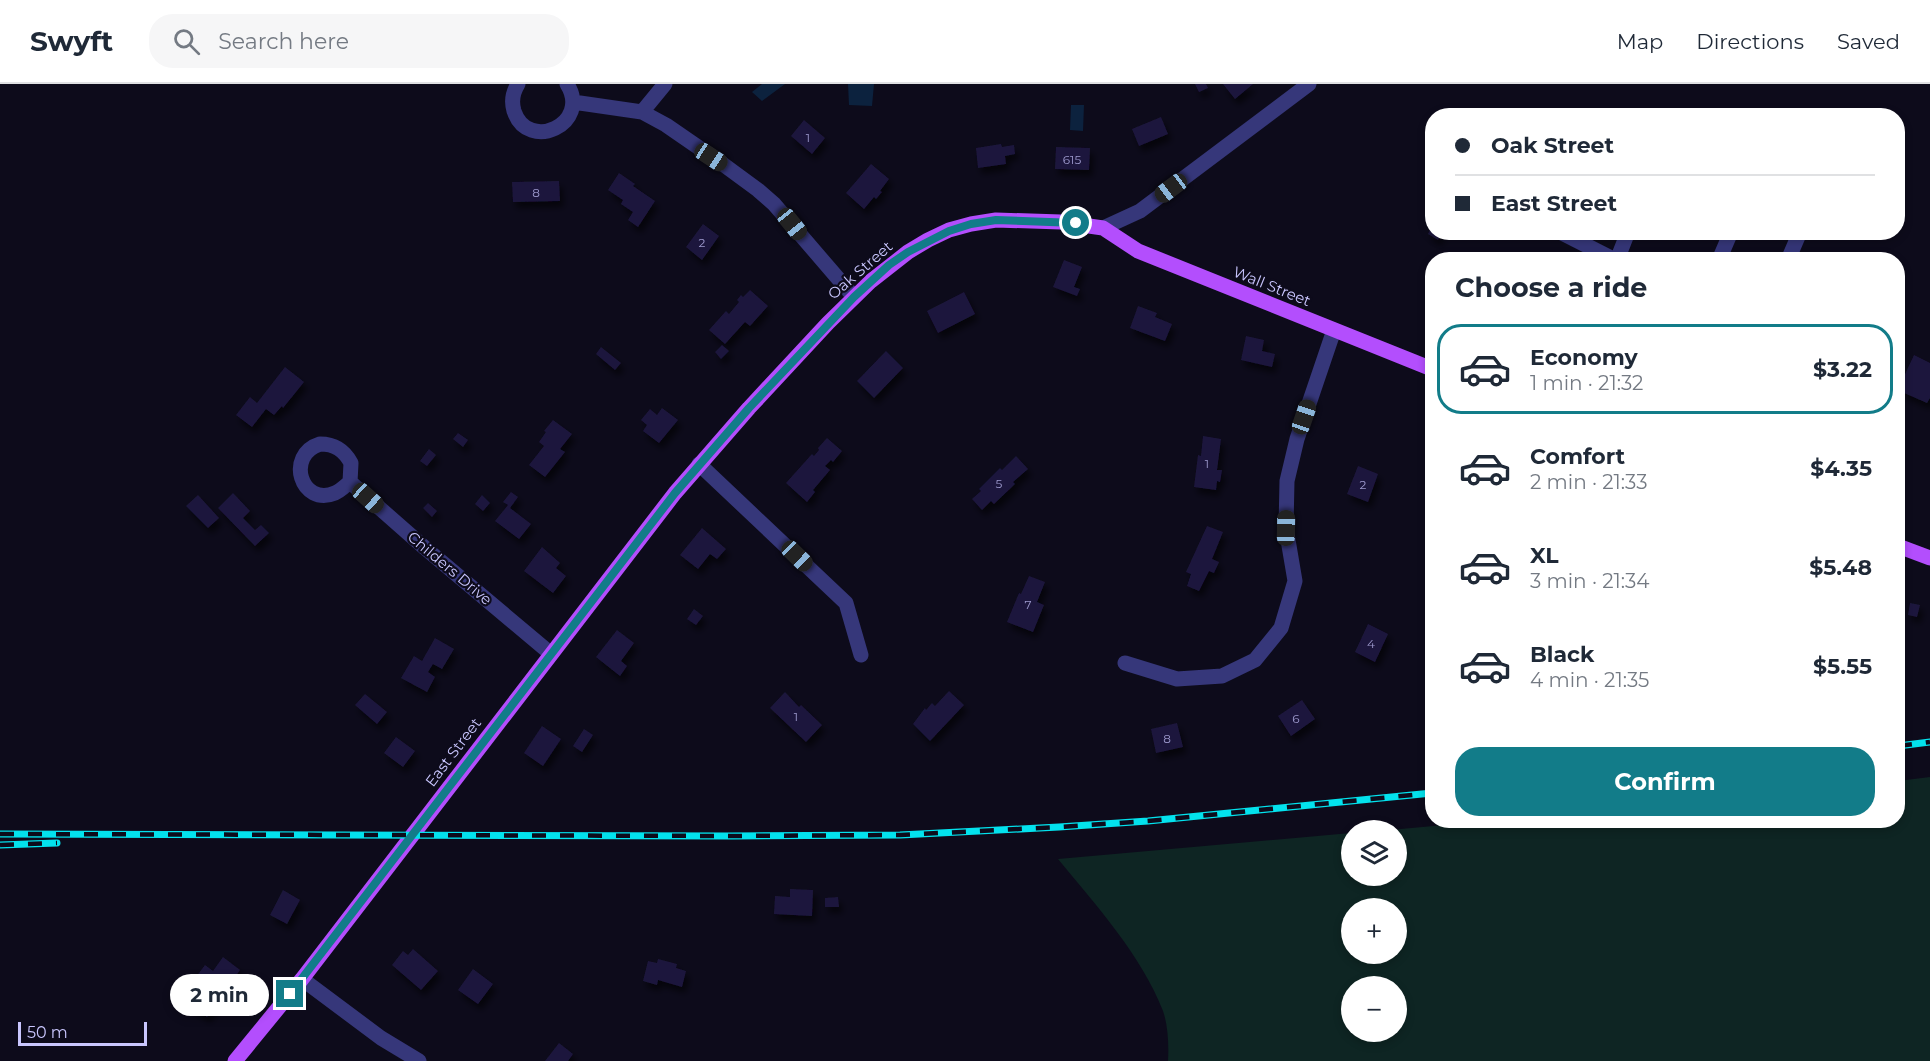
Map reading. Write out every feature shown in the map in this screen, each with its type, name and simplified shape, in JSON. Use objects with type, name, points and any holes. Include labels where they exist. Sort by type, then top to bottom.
[{"type":"main road","name":"Oak Street","points":[[699,464],[854,297],[889,265],[908,252],[949,231],[971,224],[996,220],[1061,222],[1103,228]]},
{"type":"main road","name":"Wall Street","points":[[1103,228],[1138,251],[1425,366]]},
{"type":"main road","name":"East Street","points":[[235,1061],[302,979],[550,653],[699,464]]},
{"type":"main road","points":[[1905,549],[1930,558]]},
{"type":"street","points":[[518,84],[514,93],[513,109],[521,123],[534,130],[550,131],[557,128],[568,117],[573,102],[567,84]]},
{"type":"street","points":[[642,112],[665,84]]},
{"type":"street","points":[[1103,228],[1140,211],[1309,84]]},
{"type":"street","points":[[573,102],[642,112],[666,125],[759,190],[774,204],[854,297]]},
{"type":"street","points":[[1576,240],[1600,252]]},
{"type":"street","points":[[1125,663],[1177,679],[1222,676],[1255,660],[1281,628],[1295,581],[1286,528],[1287,481],[1297,439],[1334,330]]},
{"type":"street","points":[[699,464],[846,603],[861,655]]},
{"type":"street","name":"Childers Drive","points":[[350,482],[424,548],[550,653]]},
{"type":"street","points":[[302,979],[381,1038],[419,1061]]},
{"type":"green space","points":[[1930,777],[1930,1061],[1168,1061],[1168,1042],[1163,1011],[1143,970],[1102,912],[1058,859],[1341,834],[1341,886],[1407,886],[1407,828],[1905,828],[1905,780]]},
{"type":"water","points":[[762,84],[785,84],[762,101],[752,92]]},
{"type":"water","points":[[848,84],[874,84],[872,106],[849,105]]},
{"type":"water","points":[[1071,105],[1084,105],[1083,131],[1070,130]]},
{"type":"building","points":[[1195,84],[1206,84],[1208,88],[1199,92]]},
{"type":"building","points":[[1223,84],[1253,84],[1235,99]]},
{"type":"building","points":[[1161,117],[1168,134],[1139,146],[1132,129]]},
{"type":"building","points":[[804,120],[825,138],[812,154],[791,136]]},
{"type":"building","points":[[1001,144],[1002,147],[1014,145],[1015,154],[1005,156],[1006,164],[978,168],[976,148]]},
{"type":"building","points":[[1056,147],[1090,148],[1089,170],[1055,169]]},
{"type":"building","points":[[871,164],[889,179],[880,191],[882,192],[876,199],[874,197],[864,209],[846,193]]},
{"type":"building","points":[[619,173],[655,201],[638,227],[628,220],[633,212],[621,204],[623,200],[608,190]]},
{"type":"building","points":[[559,181],[560,201],[513,202],[512,182]]},
{"type":"building","points":[[703,224],[719,236],[702,260],[686,247]]},
{"type":"building","points":[[1064,260],[1082,267],[1074,287],[1080,289],[1077,296],[1053,287]]},
{"type":"building","points":[[750,290],[768,306],[750,326],[745,322],[725,344],[709,330],[726,311],[729,314],[739,302],[737,300],[741,295],[743,297]]},
{"type":"building","points":[[964,292],[975,314],[938,333],[927,311]]},
{"type":"building","points":[[1138,306],[1157,313],[1155,317],[1172,324],[1165,341],[1130,328]]},
{"type":"building","points":[[1246,336],[1264,340],[1262,351],[1275,354],[1272,367],[1241,360]]},
{"type":"building","points":[[722,345],[729,351],[721,359],[715,352]]},
{"type":"building","points":[[601,347],[621,363],[615,370],[596,354]]},
{"type":"building","points":[[886,351],[903,368],[874,398],[857,381]]},
{"type":"building","points":[[1914,355],[1930,363],[1930,398],[1927,403],[1905,393],[1905,374]]},
{"type":"building","points":[[285,367],[304,382],[283,408],[282,406],[274,415],[266,409],[252,427],[236,415],[250,397],[257,403]]},
{"type":"building","points":[[662,408],[678,420],[659,443],[643,431],[647,425],[641,420],[650,409],[657,415]]},
{"type":"building","points":[[553,420],[572,434],[560,449],[565,452],[545,477],[529,465],[544,446],[539,442]]},
{"type":"building","points":[[458,433],[468,440],[463,447],[453,439]]},
{"type":"building","points":[[1203,436],[1221,439],[1217,470],[1222,470],[1216,490],[1194,487]]},
{"type":"building","points":[[827,438],[842,451],[833,462],[831,460],[825,466],[830,470],[813,490],[815,492],[807,502],[786,483],[812,454],[814,456]]},
{"type":"building","points":[[429,449],[436,455],[427,466],[420,461]]},
{"type":"building","points":[[1016,456],[1028,469],[994,504],[991,501],[982,510],[972,499],[1000,468],[1002,470]]},
{"type":"building","points":[[1358,466],[1378,474],[1368,502],[1347,494]]},
{"type":"building","points":[[511,492],[518,497],[510,508],[531,524],[519,539],[495,521],[508,505],[503,502]]},
{"type":"building","points":[[233,493],[250,511],[243,518],[255,530],[261,525],[269,533],[255,546],[218,508]]},
{"type":"building","points":[[198,495],[219,518],[208,528],[186,506]]},
{"type":"building","points":[[482,495],[490,503],[483,511],[475,504]]},
{"type":"building","points":[[428,503],[437,511],[432,517],[423,508]]},
{"type":"building","points":[[1207,526],[1223,532],[1212,559],[1219,562],[1214,573],[1209,571],[1199,591],[1187,586],[1191,574],[1186,572]]},
{"type":"building","points":[[702,528],[726,549],[717,559],[710,554],[698,569],[680,555]]},
{"type":"building","points":[[542,547],[560,563],[556,568],[566,576],[553,593],[524,571]]},
{"type":"building","points":[[1029,576],[1045,582],[1037,602],[1044,605],[1033,632],[1007,622]]},
{"type":"building","points":[[1910,603],[1920,605],[1917,617],[1908,615]]},
{"type":"building","points":[[694,609],[703,616],[696,625],[687,619]]},
{"type":"building","points":[[1368,624],[1388,634],[1375,662],[1355,652]]},
{"type":"building","points":[[617,630],[634,643],[621,661],[627,666],[620,676],[596,657]]},
{"type":"building","points":[[435,638],[454,649],[442,669],[433,664],[428,672],[435,677],[427,692],[401,678],[414,656],[422,661]]},
{"type":"building","points":[[949,691],[964,705],[930,741],[913,724],[925,708],[926,710],[932,703],[935,706]]},
{"type":"building","points":[[785,692],[799,707],[801,705],[822,725],[806,742],[770,708]]},
{"type":"building","points":[[365,694],[387,712],[377,724],[355,705]]},
{"type":"building","points":[[1302,700],[1315,719],[1291,736],[1278,716]]},
{"type":"building","points":[[1177,723],[1183,747],[1156,753],[1151,729]]},
{"type":"building","points":[[542,726],[561,739],[543,766],[524,753]]},
{"type":"building","points":[[584,729],[593,735],[582,752],[573,746]]},
{"type":"building","points":[[396,737],[415,751],[403,767],[384,753]]},
{"type":"building","points":[[790,889],[813,890],[812,916],[774,914],[775,896],[790,897]]},
{"type":"building","points":[[283,890],[300,900],[287,924],[270,915]]},
{"type":"building","points":[[838,897],[839,907],[825,907],[825,898]]},
{"type":"building","points":[[413,949],[438,971],[421,990],[392,965],[403,951],[408,955]]},
{"type":"building","points":[[223,957],[240,970],[222,996],[196,977],[205,965],[213,971]]},
{"type":"building","points":[[658,959],[677,964],[676,968],[686,971],[682,987],[658,980],[657,985],[643,981],[648,961],[657,963]]},
{"type":"building","points":[[473,969],[493,984],[478,1004],[458,990]]},
{"type":"building","points":[[201,990],[218,1001],[207,1017],[191,1006]]},
{"type":"building","points":[[559,1043],[573,1054],[568,1061],[545,1061]]},
{"type":"railway","points":[[1905,745],[1930,742]]},
{"type":"railway","points":[[0,834],[900,835],[1148,821],[1425,794]]},
{"type":"railway","points":[[0,845],[57,843]]},
{"type":"route","points":[[290,994],[675,493],[749,408],[854,297],[889,265],[928,240],[949,231],[971,224],[996,220],[1076,223]]}]
